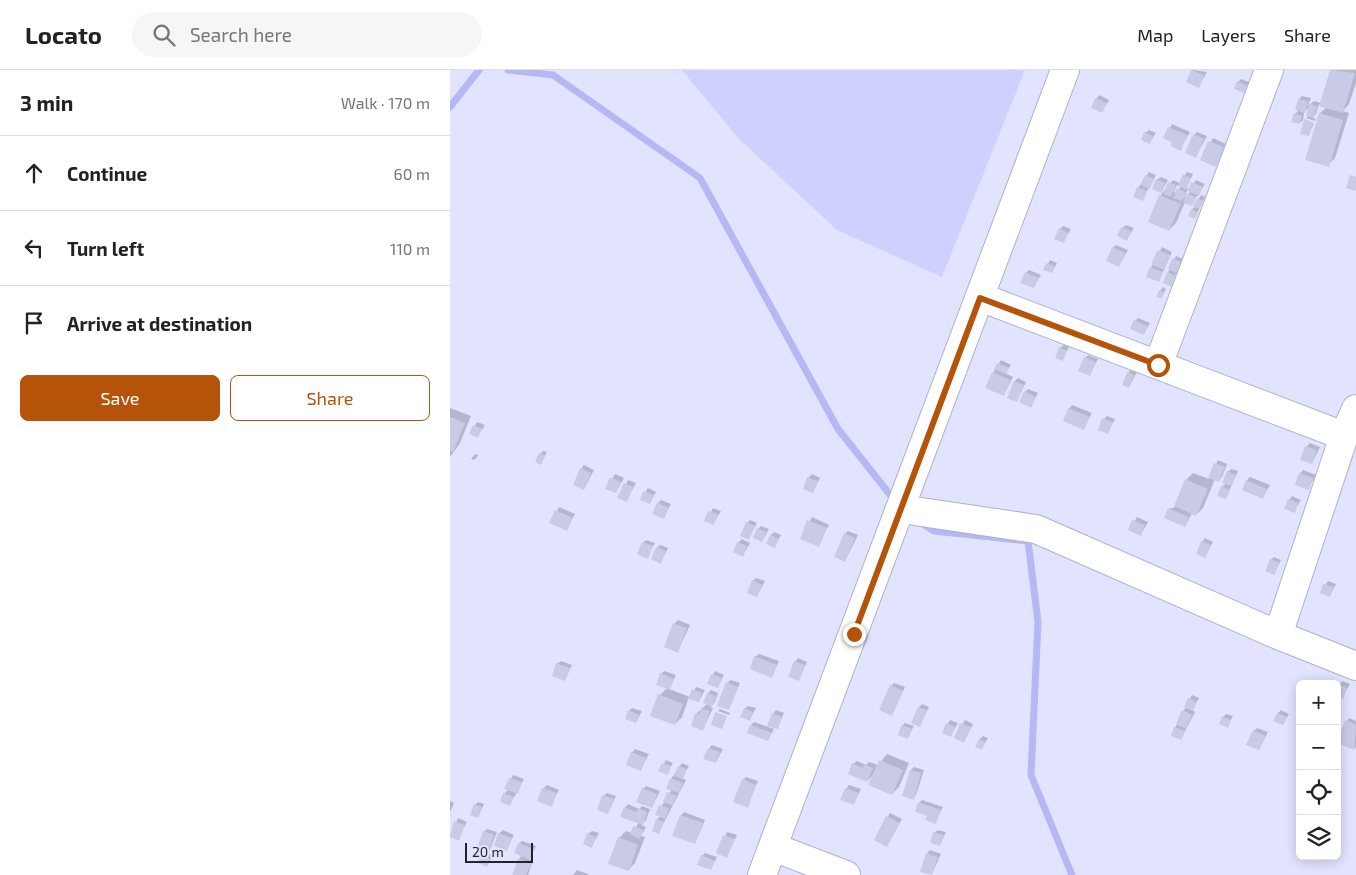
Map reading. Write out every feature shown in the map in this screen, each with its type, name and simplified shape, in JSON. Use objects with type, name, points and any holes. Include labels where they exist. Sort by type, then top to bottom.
[{"type":"street","points":[[762,875],[1065,70]]},
{"type":"street","points":[[1158,365],[1269,70]]},
{"type":"street","points":[[980,298],[1344,436]]},
{"type":"street","points":[[1278,635],[1344,436],[1356,409]]},
{"type":"street","points":[[901,509],[1036,529],[1278,635],[1356,666]]},
{"type":"street","points":[[773,847],[846,875]]},
{"type":"shaded area","points":[[682,70],[1025,70],[942,277],[837,230],[739,139]]},
{"type":"building","points":[[1191,70],[1204,75],[1199,88],[1186,82]]},
{"type":"building","points":[[1330,70],[1355,73],[1343,113],[1319,106]]},
{"type":"building","points":[[1237,81],[1247,86],[1244,93],[1234,89]]},
{"type":"building","points":[[1095,98],[1107,103],[1102,113],[1091,108]]},
{"type":"building","points":[[1298,99],[1308,101],[1305,113],[1295,110]]},
{"type":"building","points":[[1309,104],[1317,106],[1314,118],[1306,116]]},
{"type":"building","points":[[1294,113],[1302,116],[1300,124],[1291,122]]},
{"type":"building","points":[[1319,113],[1343,120],[1329,167],[1305,160]]},
{"type":"building","points":[[1304,119],[1313,122],[1309,136],[1300,134]]},
{"type":"building","points":[[1168,127],[1187,135],[1181,151],[1171,146],[1172,142],[1163,138]]},
{"type":"building","points":[[1144,132],[1153,136],[1150,144],[1141,140]]},
{"type":"building","points":[[1193,134],[1204,139],[1196,158],[1185,153]]},
{"type":"building","points":[[1208,141],[1224,147],[1216,167],[1200,160]]},
{"type":"building","points":[[1183,174],[1191,178],[1186,190],[1178,186]]},
{"type":"building","points":[[1145,175],[1154,179],[1150,189],[1140,185]]},
{"type":"building","points":[[1350,175],[1356,177],[1356,191],[1346,188]]},
{"type":"building","points":[[1156,179],[1165,183],[1161,193],[1152,189]]},
{"type":"building","points":[[1168,182],[1176,185],[1171,197],[1164,194]]},
{"type":"building","points":[[1191,182],[1203,187],[1199,196],[1188,191]]},
{"type":"building","points":[[1137,187],[1147,191],[1143,201],[1133,197]]},
{"type":"building","points":[[1177,188],[1186,192],[1182,201],[1173,198]]},
{"type":"building","points":[[1187,193],[1196,197],[1192,206],[1183,203]]},
{"type":"building","points":[[1159,195],[1181,204],[1169,231],[1148,222]]},
{"type":"building","points":[[1197,198],[1203,201],[1199,209],[1193,207]]},
{"type":"building","points":[[1191,209],[1198,212],[1195,219],[1188,216]]},
{"type":"building","points":[[1121,227],[1131,231],[1127,241],[1117,236]]},
{"type":"building","points":[[1059,228],[1068,233],[1064,243],[1054,239]]},
{"type":"building","points":[[1112,247],[1125,253],[1119,267],[1106,261]]},
{"type":"building","points":[[1158,250],[1170,255],[1164,270],[1151,264]]},
{"type":"building","points":[[1172,258],[1181,262],[1176,273],[1168,269]]},
{"type":"building","points":[[1046,263],[1055,266],[1052,273],[1043,270]]},
{"type":"building","points":[[1150,267],[1163,272],[1159,282],[1146,277]]},
{"type":"building","points":[[1025,272],[1039,278],[1034,288],[1020,283]]},
{"type":"building","points":[[1167,272],[1176,276],[1172,287],[1163,283]]},
{"type":"building","points":[[1159,290],[1164,292],[1161,299],[1156,297]]},
{"type":"building","points":[[1134,320],[1148,326],[1144,335],[1130,329]]},
{"type":"building","points":[[1059,347],[1067,351],[1063,361],[1055,358]]},
{"type":"building","points":[[1084,357],[1096,362],[1090,376],[1078,371]]},
{"type":"building","points":[[997,363],[1009,368],[1006,374],[994,369]]},
{"type":"building","points":[[992,372],[1010,380],[1004,396],[985,388]]},
{"type":"building","points":[[1127,372],[1134,375],[1129,388],[1122,385]]},
{"type":"building","points":[[1014,381],[1024,385],[1017,402],[1007,398]]},
{"type":"building","points":[[1024,391],[1036,397],[1031,408],[1019,402]]},
{"type":"building","points":[[1068,408],[1090,417],[1084,430],[1063,421]]},
{"type":"building","points":[[450,417],[465,423],[453,452],[450,450]]},
{"type":"building","points":[[1102,418],[1113,422],[1108,434],[1098,430]]},
{"type":"building","points":[[473,425],[482,429],[478,438],[469,434]]},
{"type":"building","points":[[1305,446],[1317,450],[1312,464],[1300,460]]},
{"type":"building","points":[[539,453],[545,456],[541,465],[535,462]]},
{"type":"building","points":[[1214,463],[1225,467],[1219,482],[1208,478]]},
{"type":"building","points":[[580,468],[591,473],[584,490],[573,485]]},
{"type":"building","points":[[1227,471],[1236,475],[1231,486],[1222,483]]},
{"type":"building","points":[[1299,473],[1313,478],[1309,490],[1295,485]]},
{"type":"building","points":[[610,477],[621,482],[616,493],[605,489]]},
{"type":"building","points":[[807,477],[818,481],[813,493],[803,489]]},
{"type":"building","points":[[1185,479],[1208,489],[1196,516],[1174,506]]},
{"type":"building","points":[[1246,480],[1267,489],[1263,499],[1242,490]]},
{"type":"building","points":[[624,483],[633,487],[627,502],[617,498]]},
{"type":"building","points":[[1221,486],[1230,490],[1226,499],[1217,496]]},
{"type":"building","points":[[643,491],[654,495],[650,504],[640,500]]},
{"type":"building","points":[[1288,499],[1298,503],[1295,513],[1284,509]]},
{"type":"building","points":[[657,502],[669,508],[664,519],[652,514]]},
{"type":"building","points":[[1168,508],[1189,517],[1185,527],[1164,518]]},
{"type":"building","points":[[555,510],[573,518],[567,531],[549,523]]},
{"type":"building","points":[[708,511],[718,514],[714,525],[704,521]]},
{"type":"building","points":[[807,520],[827,528],[819,547],[800,539]]},
{"type":"building","points":[[1132,520],[1145,525],[1141,536],[1128,530]]},
{"type":"building","points":[[746,522],[755,526],[749,540],[740,536]]},
{"type":"building","points":[[757,528],[766,532],[762,542],[753,538]]},
{"type":"building","points":[[844,533],[855,538],[845,562],[834,557]]},
{"type":"building","points":[[770,535],[779,539],[775,548],[766,544]]},
{"type":"building","points":[[1201,541],[1211,545],[1205,558],[1196,554]]},
{"type":"building","points":[[642,542],[653,546],[648,559],[637,554]]},
{"type":"building","points":[[737,542],[747,546],[743,557],[733,552]]},
{"type":"building","points":[[656,547],[666,551],[661,564],[651,559]]},
{"type":"building","points":[[1270,559],[1279,563],[1274,575],[1265,571]]},
{"type":"building","points":[[752,580],[762,585],[757,597],[747,593]]},
{"type":"building","points":[[1323,584],[1334,587],[1330,597],[1320,593]]},
{"type":"building","points":[[673,623],[687,628],[678,653],[664,647]]},
{"type":"building","points":[[754,656],[777,665],[772,678],[750,669]]},
{"type":"building","points":[[794,661],[805,665],[799,681],[788,677]]},
{"type":"building","points":[[556,663],[570,668],[565,681],[552,676]]},
{"type":"building","points":[[660,673],[674,679],[670,690],[656,685]]},
{"type":"building","points":[[711,674],[722,678],[718,688],[707,684]]},
{"type":"building","points":[[726,682],[738,687],[729,710],[717,706]]},
{"type":"building","points":[[890,685],[903,691],[892,716],[879,710]]},
{"type":"building","points":[[1341,685],[1347,688],[1343,699],[1341,698]]},
{"type":"building","points":[[692,689],[702,693],[699,702],[688,699]]},
{"type":"building","points":[[707,693],[716,696],[712,707],[703,703]]},
{"type":"building","points":[[658,694],[683,704],[675,725],[650,716]]},
{"type":"building","points":[[1188,698],[1197,702],[1193,711],[1184,707]]},
{"type":"building","points":[[918,707],[927,710],[920,727],[911,723]]},
{"type":"building","points":[[701,708],[710,711],[703,731],[691,726],[695,713],[699,715]]},
{"type":"building","points":[[744,708],[753,712],[750,721],[740,717]]},
{"type":"building","points":[[628,710],[639,715],[636,723],[625,719]]},
{"type":"building","points":[[1182,710],[1192,715],[1186,729],[1176,724]]},
{"type":"building","points":[[715,712],[727,716],[722,729],[711,725]]},
{"type":"building","points":[[772,713],[782,717],[778,729],[767,726]]},
{"type":"building","points":[[1277,713],[1287,717],[1283,725],[1273,721]]},
{"type":"building","points":[[1222,716],[1231,720],[1228,728],[1219,724]]},
{"type":"building","points":[[1345,720],[1356,725],[1354,750],[1341,745],[1341,732]]},
{"type":"building","points":[[946,723],[955,727],[951,737],[942,733]]},
{"type":"building","points":[[960,723],[971,727],[964,743],[954,738]]},
{"type":"building","points":[[750,725],[772,733],[768,741],[747,733]]},
{"type":"building","points":[[901,725],[912,729],[908,739],[898,735]]},
{"type":"building","points":[[1174,727],[1185,731],[1181,740],[1171,736]]},
{"type":"building","points":[[1253,730],[1266,736],[1259,750],[1246,745]]},
{"type":"building","points":[[979,739],[986,742],[982,750],[975,747]]},
{"type":"building","points":[[708,748],[720,752],[716,763],[703,759]]},
{"type":"building","points":[[631,752],[646,758],[641,771],[626,765]]},
{"type":"building","points":[[879,760],[903,770],[892,795],[868,785]]},
{"type":"building","points":[[662,763],[671,766],[668,775],[658,771]]},
{"type":"building","points":[[852,763],[863,768],[864,764],[873,768],[867,782],[848,774]]},
{"type":"building","points":[[678,766],[687,769],[683,779],[674,776]]},
{"type":"building","points":[[910,770],[921,773],[914,800],[902,796]]},
{"type":"building","points":[[509,778],[522,782],[518,794],[504,789]]},
{"type":"building","points":[[670,778],[683,783],[679,793],[666,789]]},
{"type":"building","points":[[742,779],[756,785],[748,808],[733,802]]},
{"type":"building","points":[[542,788],[557,793],[552,807],[537,801]]},
{"type":"building","points":[[642,788],[657,794],[652,808],[636,802]]},
{"type":"building","points":[[845,788],[859,793],[854,805],[840,800]]},
{"type":"building","points":[[667,792],[676,796],[673,806],[663,802]]},
{"type":"building","points":[[503,793],[514,797],[510,806],[500,802]]},
{"type":"building","points":[[602,795],[614,799],[608,814],[597,810]]},
{"type":"building","points":[[918,802],[941,810],[936,824],[925,820],[927,816],[915,812]]},
{"type":"building","points":[[474,804],[482,807],[478,818],[470,815]]},
{"type":"building","points":[[659,805],[669,808],[665,819],[655,815]]},
{"type":"building","points":[[624,807],[636,812],[638,808],[647,812],[643,825],[620,817]]},
{"type":"building","points":[[680,815],[703,823],[695,844],[672,836]]},
{"type":"building","points":[[886,816],[900,823],[887,847],[874,840]]},
{"type":"building","points":[[656,819],[664,822],[659,834],[652,831]]},
{"type":"building","points":[[454,821],[465,825],[459,841],[450,837]]},
{"type":"building","points":[[633,826],[644,830],[640,839],[630,834]]},
{"type":"building","points":[[483,831],[494,835],[486,857],[490,859],[487,867],[478,863],[481,855],[475,853]]},
{"type":"building","points":[[933,832],[944,835],[940,846],[930,843]]},
{"type":"building","points":[[498,833],[512,838],[507,851],[494,846]]},
{"type":"building","points":[[587,833],[596,837],[592,848],[583,844]]},
{"type":"building","points":[[723,835],[735,839],[727,858],[716,853]]},
{"type":"building","points":[[618,837],[638,845],[629,871],[608,864]]},
{"type":"building","points":[[518,843],[534,849],[530,860],[514,853]]},
{"type":"building","points":[[926,853],[938,857],[932,875],[920,872]]},
{"type":"building","points":[[701,855],[715,861],[711,870],[697,865]]},
{"type":"building","points":[[518,859],[531,864],[526,875],[512,875]]},
{"type":"waterway","points":[[450,107],[479,70]]},
{"type":"waterway","points":[[508,70],[553,75],[700,178],[838,429],[895,501]]},
{"type":"waterway","points":[[920,522],[934,531],[1028,541],[1038,622],[1031,775],[1072,875]]},
{"type":"route","points":[[854,634],[980,298],[1158,365]]}]
